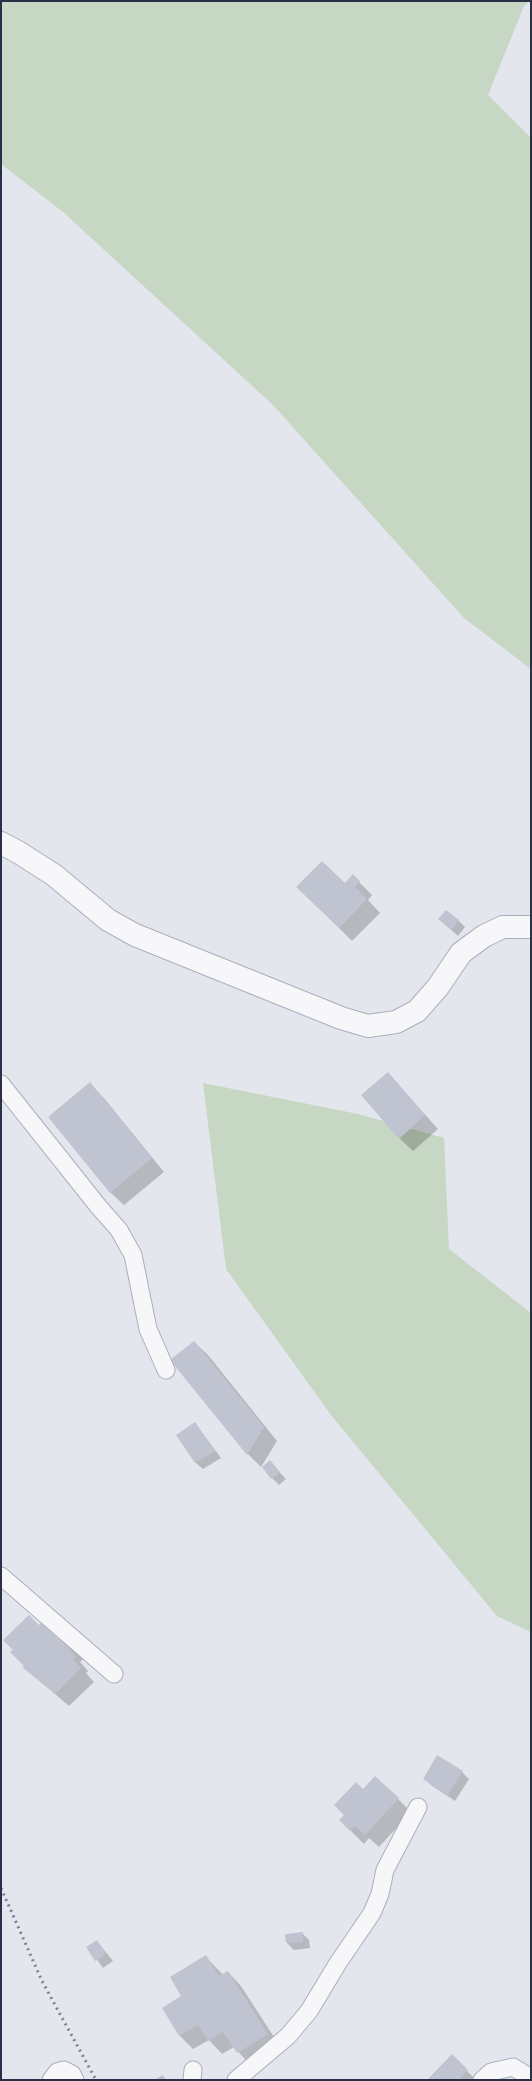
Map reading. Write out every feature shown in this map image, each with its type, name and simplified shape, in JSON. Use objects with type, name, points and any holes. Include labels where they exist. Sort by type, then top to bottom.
[{"type":"street","points":[[1,843],[54,875],[108,920],[135,935],[341,1018],[368,1026],[396,1022],[417,1011],[438,987],[461,953],[484,936],[503,927],[531,927]]},
{"type":"lane","points":[[1,1084],[98,1206],[120,1230],[133,1255],[148,1329],[166,1370]]},
{"type":"lane","points":[[1,1576],[114,1674]]},
{"type":"lane","points":[[236,2080],[288,2036],[309,2011],[338,1963],[372,1913],[380,1894],[385,1870],[418,1807]]},
{"type":"lane","points":[[482,2080],[491,2072],[513,2067],[531,2078]]},
{"type":"lane","points":[[51,2080],[57,2072],[64,2070],[72,2074],[75,2080]]},
{"type":"green space","points":[[1,1],[530,1],[524,6],[488,95],[531,138],[531,669],[464,618],[273,405],[63,212],[1,164]]},
{"type":"green space","points":[[203,1083],[358,1114],[444,1138],[449,1249],[531,1313],[531,1632],[497,1616],[331,1415],[226,1269]]},
{"type":"building","points":[[322,861],[345,883],[353,874],[360,881],[355,887],[367,899],[339,928],[296,887]]},
{"type":"building","points":[[446,910],[459,920],[451,930],[438,919]]},
{"type":"building","points":[[388,1072],[425,1115],[399,1139],[361,1095]]},
{"type":"building","points":[[90,1082],[152,1158],[110,1193],[48,1117]]},
{"type":"building","points":[[194,1341],[264,1427],[247,1455],[170,1360]]},
{"type":"building","points":[[195,1422],[215,1451],[195,1463],[176,1435]]},
{"type":"building","points":[[270,1460],[280,1472],[271,1479],[262,1467]]},
{"type":"building","points":[[29,1615],[39,1625],[42,1622],[58,1639],[63,1635],[72,1644],[68,1648],[76,1657],[73,1659],[81,1668],[55,1694],[22,1667],[24,1666],[10,1652],[13,1650],[3,1640]]},
{"type":"building","points":[[437,1755],[463,1771],[448,1795],[423,1779]]},
{"type":"building","points":[[375,1776],[399,1798],[365,1835],[355,1826],[350,1831],[339,1820],[344,1815],[334,1805],[356,1782],[363,1789]]},
{"type":"building","points":[[303,1932],[303,1942],[286,1943],[285,1934]]},
{"type":"building","points":[[97,1940],[106,1954],[95,1961],[86,1947]]},
{"type":"building","points":[[206,1955],[219,1976],[228,1971],[268,2034],[237,2053],[223,2032],[208,2041],[198,2025],[179,2036],[162,2008],[181,1996],[170,1977]]},
{"type":"building","points":[[452,2054],[468,2070],[459,2080],[427,2080]]},
{"type":"building","points":[[163,2075],[166,2080],[154,2080]]},
{"type":"railway","points":[[1,1888],[42,1981],[96,2080]]}]
